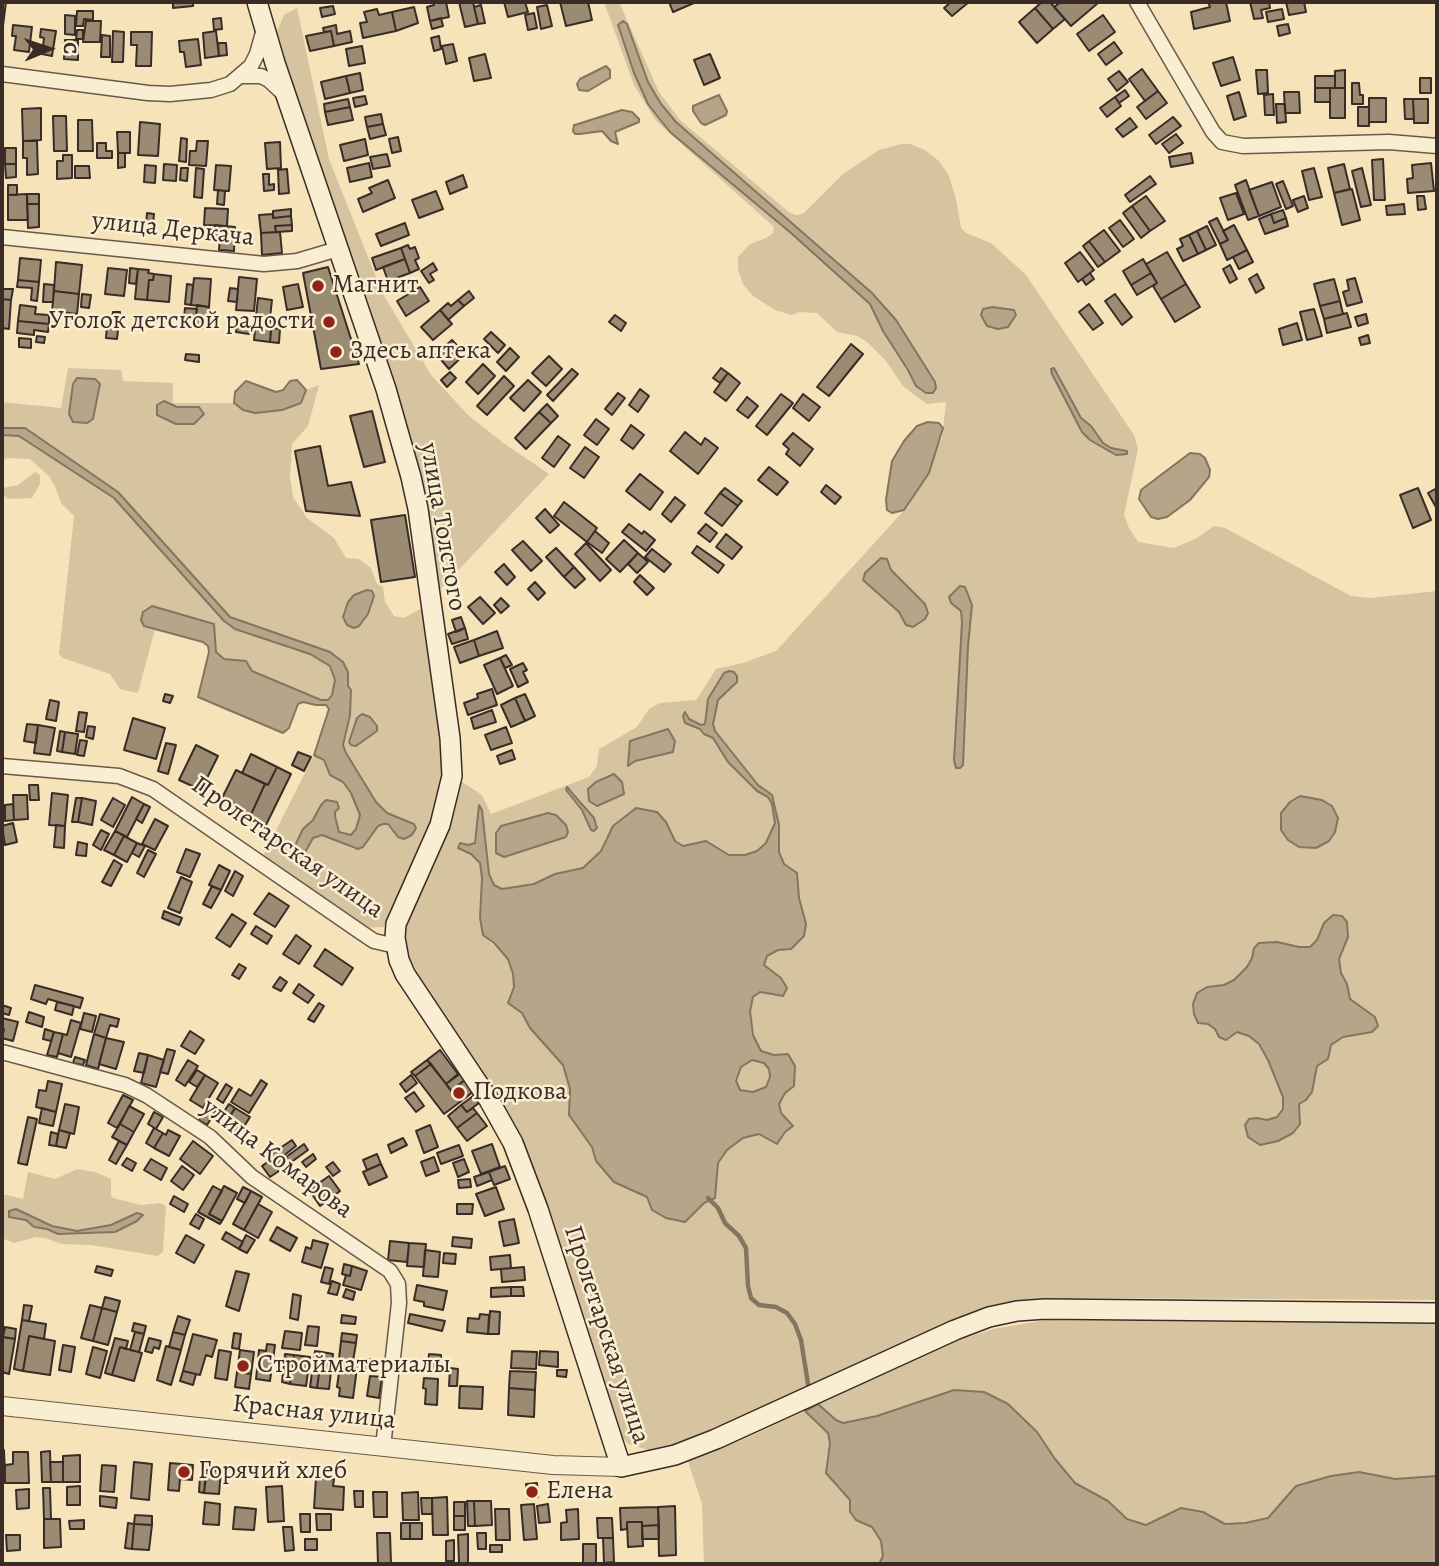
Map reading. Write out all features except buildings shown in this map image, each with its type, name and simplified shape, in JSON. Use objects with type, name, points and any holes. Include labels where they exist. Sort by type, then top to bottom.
[{"type":"main road","name":"улица Толстого","points":[[262,2],[265,27],[286,96],[386,389],[418,509],[452,763],[450,790],[440,825],[398,918],[396,946]]},
{"type":"main road","name":"Пролетарская улица","points":[[396,946],[405,974],[461,1056],[513,1143],[538,1209],[621,1467]]},
{"type":"main road","points":[[621,1467],[675,1455],[775,1413],[955,1330],[989,1317],[1017,1311],[1059,1309],[1437,1313]]},
{"type":"street","points":[[1137,2],[1213,132],[1222,142],[1242,146],[1389,142],[1437,146]]},
{"type":"street","points":[[2,74],[109,89],[170,94],[211,90],[230,84],[241,76],[257,54],[265,27]]},
{"type":"street","points":[[241,76],[253,75],[269,80],[286,96]]},
{"type":"street","name":"улица Деркача","points":[[2,237],[264,264],[298,261],[338,249]]},
{"type":"street","name":"Пролетарская улица","points":[[2,766],[119,776],[153,789],[374,941],[396,946]]},
{"type":"street","name":"улица Комарова","points":[[2,1052],[125,1085],[146,1095],[210,1138],[252,1177],[390,1271],[398,1284],[399,1303],[383,1447]]},
{"type":"street","name":"Красная улица","points":[[2,1406],[553,1465],[621,1467]]},
{"type":"shaded area","points":[[604,2],[619,2],[659,92],[680,120],[790,213],[804,213],[843,174],[879,150],[910,144],[925,150],[939,161],[949,176],[961,228],[966,233],[991,243],[1026,275],[1134,435],[1138,449],[1124,515],[1138,542],[1174,548],[1197,538],[1214,526],[1225,528],[1351,596],[1371,598],[1437,591],[1437,1300],[1086,1298],[1012,1303],[971,1313],[683,1444],[655,1452],[628,1444],[618,1433],[528,1164],[408,967],[403,946],[405,927],[459,780],[482,795],[491,814],[589,777],[597,766],[599,749],[637,727],[649,709],[660,703],[696,700],[716,669],[776,651],[908,506],[942,438],[946,402],[927,404],[903,386],[886,361],[866,341],[857,336],[837,332],[817,313],[800,312],[791,315],[775,310],[753,296],[743,284],[738,269],[738,257],[750,244],[773,233],[774,227],[656,121],[634,85]],"holes":[[[627,24],[648,82],[676,122],[836,260],[896,320],[935,382],[916,386],[870,304],[671,132],[648,104],[634,73],[619,26]],[[1058,372],[1081,418],[1091,426],[1102,443],[1126,451],[1116,455],[1090,440],[1082,432],[1052,374]],[[887,560],[890,570],[925,604],[928,613],[906,625],[899,612],[863,580]],[[951,603],[972,605],[963,765],[954,760],[961,611]],[[723,674],[728,692],[718,699],[713,724],[715,731],[758,785],[772,795],[779,825],[779,852],[784,864],[797,873],[799,898],[806,924],[804,936],[791,949],[778,950],[767,955],[764,965],[782,978],[787,988],[773,996],[760,992],[753,997],[750,1011],[753,1035],[761,1051],[774,1055],[788,1054],[794,1086],[785,1093],[779,1104],[785,1132],[777,1144],[759,1134],[743,1138],[727,1150],[718,1163],[715,1198],[704,1203],[685,1221],[652,1210],[647,1197],[596,1161],[592,1147],[569,1115],[570,1089],[563,1065],[530,1028],[522,1013],[508,959],[483,935],[480,918],[480,863],[460,843],[475,843],[479,807],[482,810],[489,874],[494,885],[502,889],[534,884],[555,874],[583,868],[601,850],[606,837],[671,834],[675,841],[683,846],[698,842],[721,849],[729,855],[745,855],[757,851],[766,843],[775,823],[772,804],[768,797],[728,762],[713,738],[704,734],[701,729],[685,723],[689,719],[701,725],[705,724],[708,699]],[[630,741],[675,741],[672,752],[628,764]],[[566,790],[571,790],[594,818],[597,828],[591,830],[582,810]],[[1300,796],[1322,800],[1329,841],[1316,848],[1299,847],[1288,840],[1281,829],[1282,813]],[[1342,916],[1347,922],[1348,937],[1339,959],[1341,973],[1350,999],[1375,1017],[1372,1032],[1343,1037],[1331,1045],[1328,1059],[1317,1066],[1312,1092],[1299,1104],[1299,1114],[1245,1125],[1257,1118],[1267,1120],[1277,1117],[1283,1109],[1283,1097],[1276,1076],[1259,1044],[1249,1036],[1237,1032],[1219,1037],[1215,1029],[1208,1024],[1207,987],[1224,985],[1234,980],[1247,967],[1254,948],[1277,942],[1310,947],[1317,940],[1324,923]]]},
{"type":"shaded area","points":[[297,8],[329,159],[382,292],[431,375],[468,415],[549,474],[435,595],[327,201],[276,33],[284,15]]},
{"type":"shaded area","points":[[623,21],[627,24],[648,82],[676,122],[872,293],[896,320],[935,382],[933,393],[926,393],[916,386],[870,304],[791,233],[670,132],[648,104],[634,73],[618,25]]},
{"type":"shaded area","points":[[606,66],[610,70],[610,78],[588,91],[579,90],[577,84],[580,79]]},
{"type":"shaded area","points":[[719,95],[727,111],[726,115],[705,125],[701,123],[693,111],[693,106]]},
{"type":"shaded area","points":[[622,110],[632,112],[639,122],[615,132],[618,144],[602,131],[575,134],[573,131],[574,125]]},
{"type":"shaded area","points":[[992,307],[1014,310],[1016,315],[1008,327],[998,329],[987,326],[981,315],[983,309]]},
{"type":"shaded area","points":[[68,368],[121,370],[123,381],[173,383],[173,403],[234,403],[255,413],[282,410],[301,403],[306,390],[319,385],[308,426],[292,444],[290,478],[293,497],[307,518],[334,538],[346,558],[359,559],[371,568],[377,584],[383,587],[385,602],[394,616],[404,618],[424,607],[446,771],[440,804],[389,924],[365,928],[263,856],[314,755],[324,760],[330,775],[343,782],[360,815],[356,829],[351,835],[345,835],[337,828],[335,812],[321,805],[317,815],[303,829],[295,853],[303,855],[313,838],[318,836],[328,836],[353,849],[363,847],[378,826],[388,824],[398,837],[414,824],[387,813],[376,802],[346,753],[343,745],[350,715],[351,690],[343,662],[230,617],[118,492],[25,428],[2,428],[2,402],[61,408]],"holes":[[[174,406],[199,407],[194,424],[176,424],[161,417]]]},
{"type":"shaded area","points":[[1054,368],[1081,418],[1091,426],[1103,443],[1111,448],[1127,451],[1127,454],[1116,455],[1090,440],[1082,432],[1052,374],[1051,369]]},
{"type":"shaded area","points":[[77,378],[95,379],[100,384],[93,419],[87,423],[73,422],[69,414],[73,384]]},
{"type":"shaded area","points":[[297,380],[306,390],[301,403],[282,410],[255,413],[243,410],[234,403],[235,392],[246,381],[276,392],[283,390],[290,381]]},
{"type":"shaded area","points":[[164,401],[177,407],[199,407],[204,414],[194,424],[176,424],[157,415],[157,405]]},
{"type":"shaded area","points":[[928,422],[939,423],[943,428],[929,473],[904,510],[892,513],[887,510],[886,500],[892,461],[917,426]]},
{"type":"shaded area","points":[[2,428],[25,428],[118,492],[230,617],[330,652],[343,662],[351,690],[350,715],[343,745],[346,753],[376,802],[387,813],[414,824],[416,828],[412,835],[404,839],[398,837],[388,824],[383,824],[378,826],[363,847],[358,849],[322,835],[313,838],[303,856],[295,853],[293,850],[303,829],[313,820],[326,800],[337,802],[339,808],[335,816],[339,832],[351,835],[360,815],[343,782],[330,775],[324,760],[314,755],[329,709],[326,705],[303,702],[298,704],[289,728],[283,733],[198,697],[209,652],[208,646],[203,642],[144,626],[141,620],[143,612],[152,606],[214,624],[216,652],[224,659],[246,661],[252,671],[321,700],[328,700],[332,695],[335,680],[330,666],[310,654],[235,629],[224,621],[114,498],[19,436],[2,435]]},
{"type":"shaded area","points":[[2,435],[19,436],[114,498],[191,581],[216,613],[235,629],[310,654],[330,666],[335,680],[332,695],[328,700],[321,700],[252,671],[246,661],[224,659],[216,653],[214,624],[144,626],[155,629],[138,693],[120,689],[110,674],[63,658],[59,654],[74,516],[61,503],[49,476],[30,459],[6,458],[2,463]]},
{"type":"shaded area","points":[[1190,453],[1200,454],[1205,458],[1210,470],[1209,477],[1190,500],[1167,517],[1151,517],[1139,499],[1141,490]]},
{"type":"shaded area","points":[[35,472],[40,475],[40,484],[32,498],[8,499],[2,494],[3,488],[18,485]]},
{"type":"shaded area","points":[[881,558],[887,559],[891,570],[925,604],[928,613],[925,619],[913,627],[906,625],[899,612],[863,580],[865,573]]},
{"type":"shaded area","points":[[960,586],[965,587],[972,605],[963,765],[956,768],[954,760],[962,622],[961,611],[951,603],[949,597]]},
{"type":"shaded area","points":[[372,591],[374,596],[368,614],[359,626],[354,628],[347,625],[343,617],[348,602],[354,595]]},
{"type":"shaded area","points":[[734,672],[737,682],[718,700],[713,724],[715,731],[758,785],[772,795],[779,825],[779,852],[784,864],[797,873],[799,898],[806,924],[804,936],[791,949],[778,950],[767,956],[764,965],[781,978],[787,988],[783,996],[760,992],[753,997],[750,1011],[753,1035],[761,1051],[774,1055],[788,1054],[795,1066],[794,1086],[785,1093],[779,1104],[781,1113],[793,1126],[777,1144],[759,1134],[743,1138],[727,1150],[718,1163],[715,1198],[704,1203],[685,1222],[666,1218],[652,1210],[647,1197],[614,1182],[596,1161],[592,1147],[569,1115],[570,1089],[563,1065],[530,1028],[522,1013],[508,1003],[514,987],[508,959],[483,935],[480,918],[480,863],[471,854],[458,848],[460,843],[475,843],[479,805],[482,810],[489,874],[494,885],[502,889],[534,884],[555,874],[583,868],[601,851],[613,826],[636,808],[657,812],[666,822],[675,841],[683,846],[706,841],[729,855],[745,855],[757,851],[766,843],[775,823],[772,804],[768,797],[757,791],[728,762],[713,738],[685,723],[683,716],[685,712],[689,719],[701,725],[705,724],[708,699],[724,673]],"holes":[[[752,1060],[764,1063],[769,1069],[770,1077],[766,1087],[753,1092],[740,1090],[736,1081],[741,1067]]]},
{"type":"shaded area","points":[[362,714],[370,717],[377,726],[377,731],[356,746],[351,745],[349,742],[357,718]]},
{"type":"shaded area","points":[[668,729],[675,741],[673,752],[635,761],[628,766],[630,741]]},
{"type":"shaded area","points":[[614,774],[622,782],[624,794],[597,806],[589,801],[588,789]]},
{"type":"shaded area","points":[[567,787],[594,818],[597,828],[594,831],[566,790]]},
{"type":"shaded area","points":[[1300,796],[1322,800],[1332,806],[1338,818],[1335,832],[1329,841],[1316,848],[1299,847],[1288,840],[1281,830],[1281,813],[1290,802]]},
{"type":"shaded area","points":[[548,813],[556,815],[566,825],[566,837],[504,857],[496,853],[496,833],[501,826]]},
{"type":"shaded area","points":[[1333,915],[1342,916],[1347,922],[1348,937],[1339,959],[1350,999],[1375,1017],[1378,1026],[1372,1032],[1343,1037],[1331,1045],[1328,1059],[1317,1066],[1312,1092],[1299,1104],[1300,1124],[1293,1133],[1278,1141],[1260,1145],[1248,1137],[1245,1125],[1249,1119],[1267,1120],[1277,1117],[1283,1109],[1283,1097],[1268,1060],[1259,1044],[1249,1036],[1237,1032],[1226,1040],[1219,1037],[1215,1029],[1208,1024],[1198,1023],[1193,1004],[1197,993],[1207,987],[1224,985],[1234,980],[1247,967],[1254,948],[1259,943],[1277,942],[1310,947],[1317,940],[1324,923]]},
{"type":"shaded area","points":[[752,1060],[764,1063],[769,1069],[770,1077],[766,1088],[753,1092],[740,1090],[736,1081],[741,1067]]},
{"type":"shaded area","points":[[77,1169],[95,1172],[111,1179],[113,1198],[141,1205],[160,1203],[166,1206],[163,1252],[158,1256],[91,1245],[61,1244],[45,1238],[36,1237],[14,1243],[2,1238],[2,1194],[23,1199],[28,1172],[55,1179]],"holes":[[[16,1209],[52,1226],[77,1231],[111,1225],[132,1215],[142,1218],[115,1232],[58,1234],[34,1227],[26,1220],[9,1217],[8,1213]]]},
{"type":"shaded area","points":[[16,1209],[52,1226],[77,1231],[111,1225],[137,1213],[143,1215],[115,1232],[58,1234],[34,1227],[26,1220],[9,1217],[9,1211]]},
{"type":"shaded area","points":[[1046,1320],[1437,1324],[1437,1476],[1395,1479],[1359,1472],[1296,1486],[1268,1518],[1225,1524],[1203,1512],[1181,1508],[1146,1525],[1127,1519],[1108,1501],[1075,1483],[1055,1459],[902,1406],[877,1416],[843,1423],[818,1404],[962,1339],[993,1329]]},
{"type":"shaded area","points":[[954,1390],[984,1392],[1008,1404],[1037,1432],[1075,1483],[1108,1501],[1127,1519],[1146,1525],[1181,1508],[1203,1512],[1225,1524],[1268,1518],[1296,1486],[1331,1476],[1359,1472],[1395,1479],[1437,1476],[1437,1564],[879,1564],[883,1556],[881,1541],[872,1527],[856,1520],[850,1512],[850,1500],[826,1473],[830,1443],[828,1433],[805,1411],[818,1404],[843,1423],[877,1416]]},
{"type":"shaded area","points":[[805,1411],[828,1433],[830,1443],[826,1460],[835,1485],[850,1500],[850,1512],[856,1520],[872,1527],[881,1541],[883,1556],[879,1564],[704,1564],[702,1504],[688,1461]]},
{"type":"waterway","points":[[708,1198],[746,1248],[751,1298],[759,1305],[776,1307],[787,1313],[795,1324],[801,1340],[809,1390]]},
{"type":"place","name":"Магнит","points":[[318,286]]},
{"type":"place","name":"Уголок детской радости","points":[[329,322]]},
{"type":"place","name":"Здесь аптека","points":[[336,352]]},
{"type":"place","name":"Подкова","points":[[459,1093]]},
{"type":"place","name":"Стройматериалы","points":[[243,1366]]},
{"type":"place","name":"Горячий хлеб","points":[[184,1472]]},
{"type":"place","name":"Елена","points":[[532,1492]]}]
